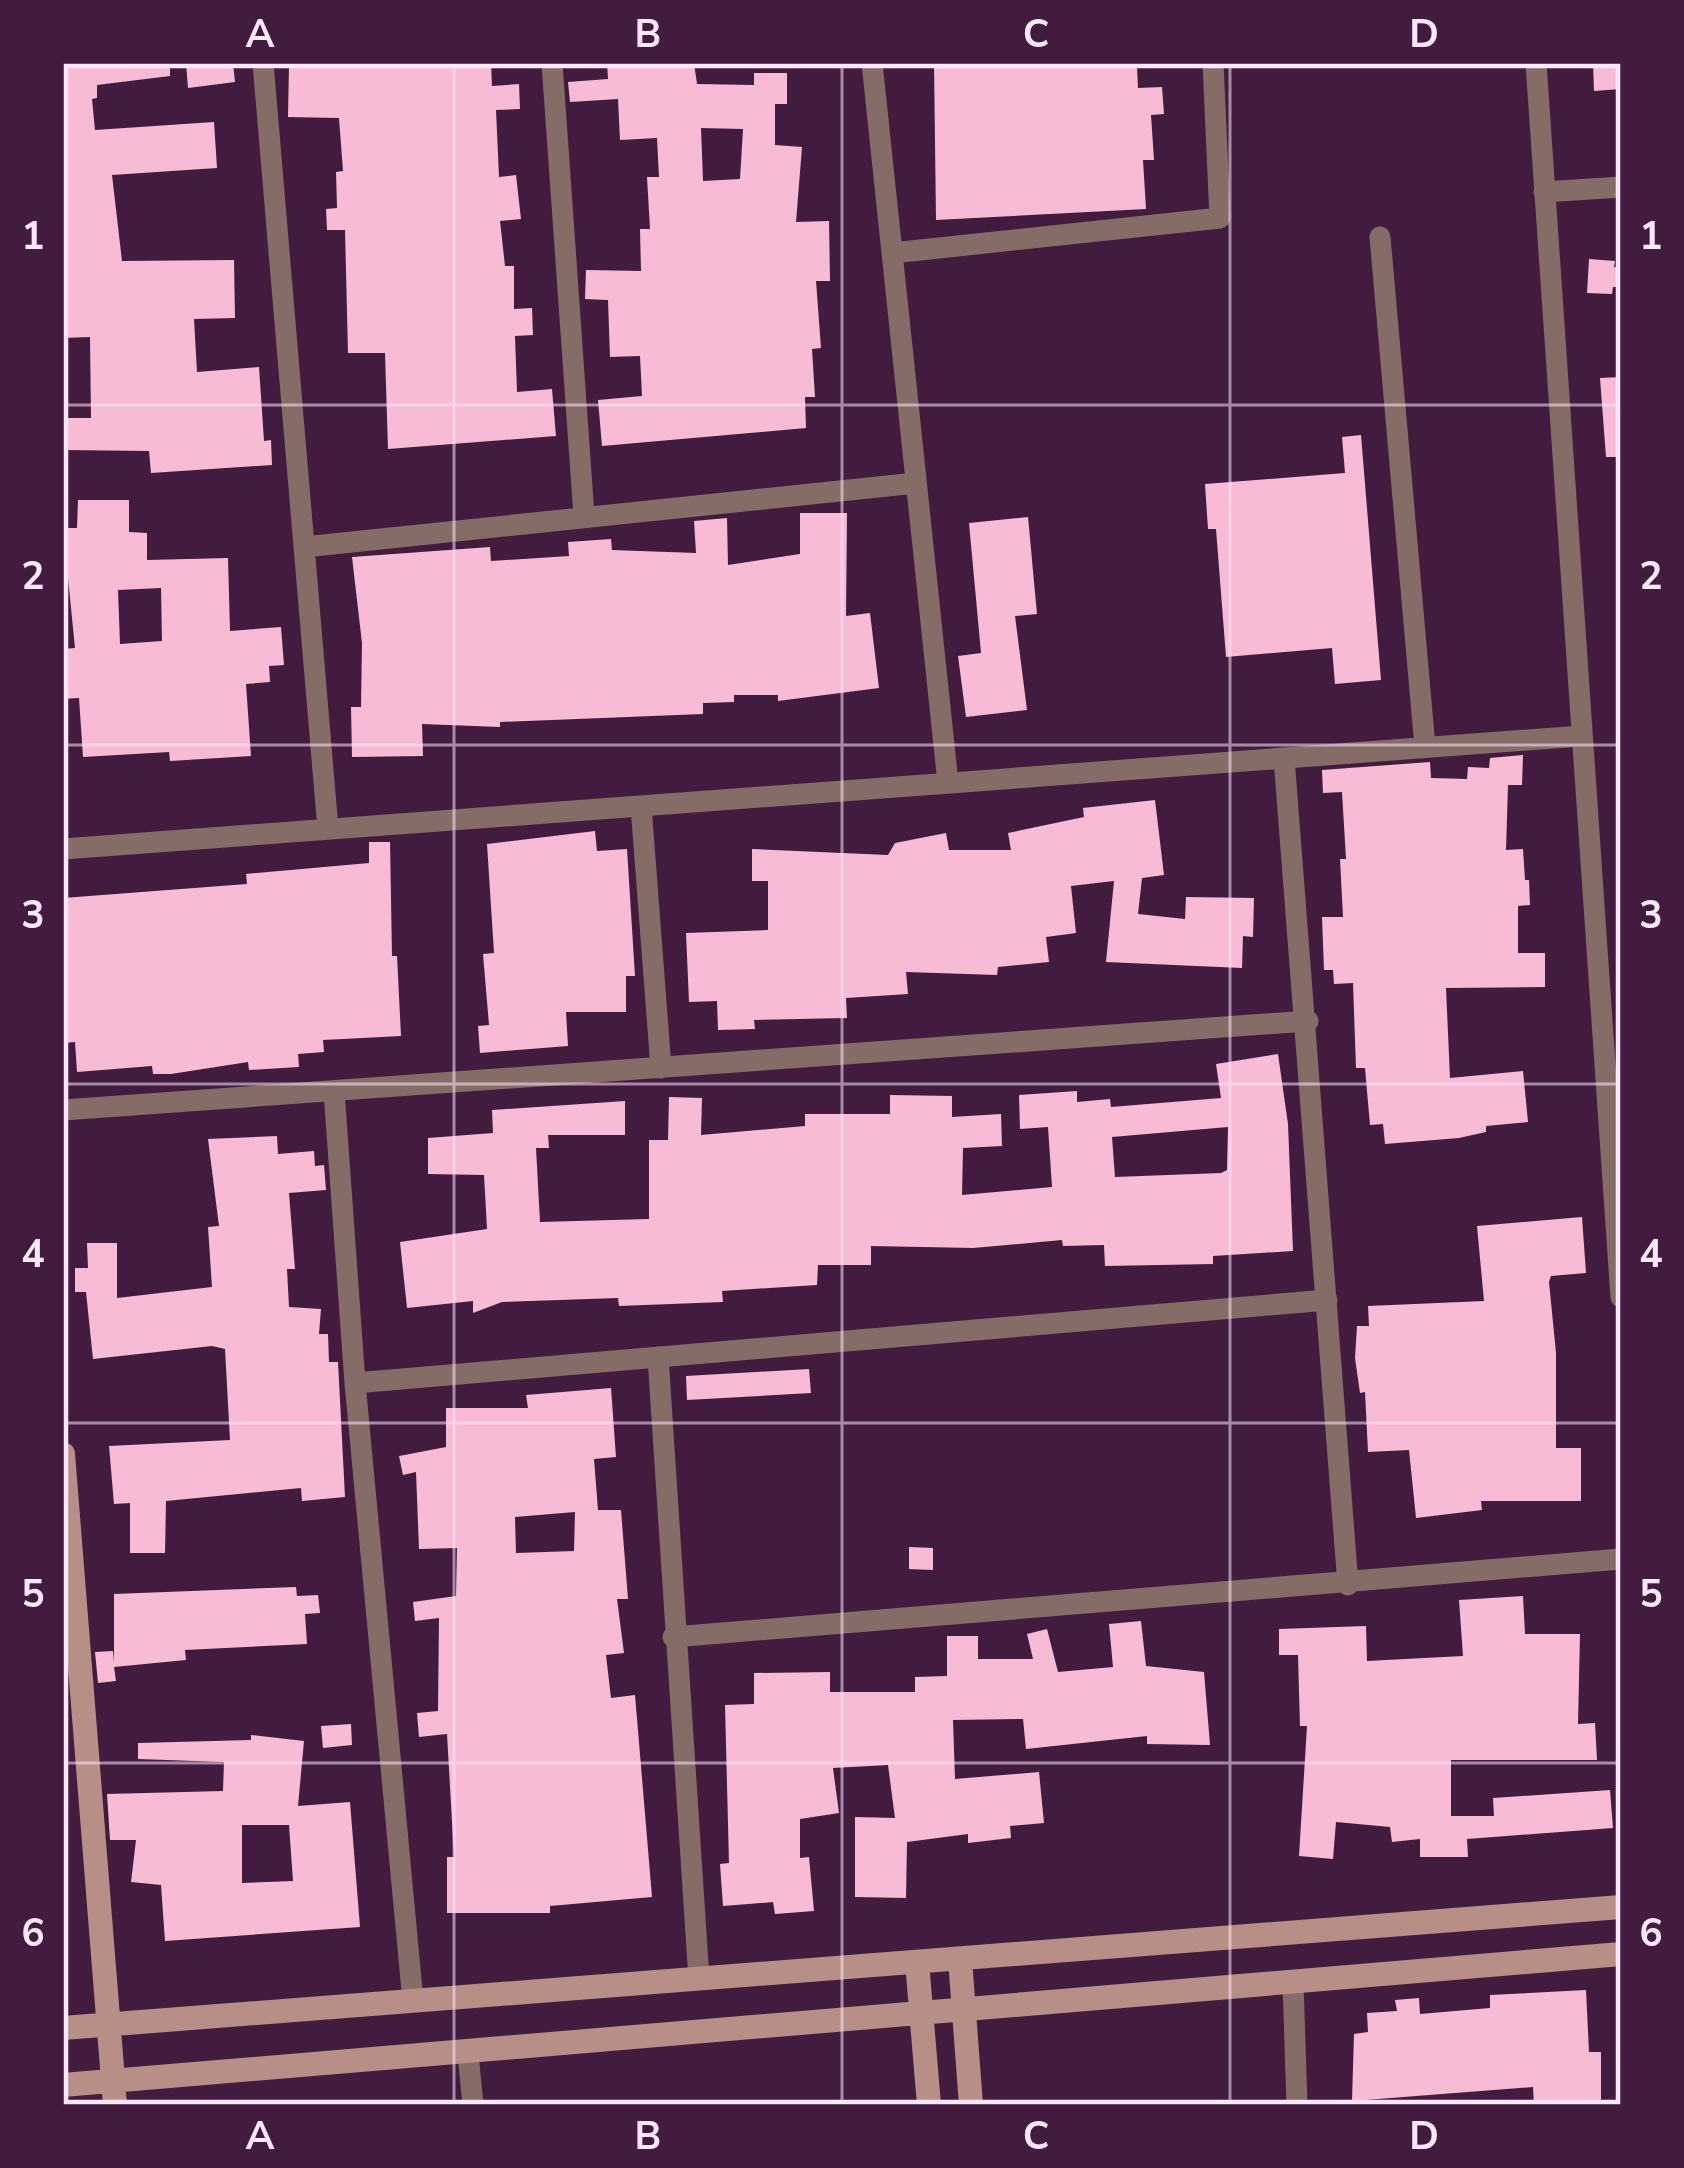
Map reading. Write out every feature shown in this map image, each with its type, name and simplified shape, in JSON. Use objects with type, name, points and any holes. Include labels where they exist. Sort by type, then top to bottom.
[{"type":"street","points":[[263,63],[328,829]]},
{"type":"street","points":[[551,63],[584,517]]},
{"type":"street","points":[[872,63],[948,783]]},
{"type":"street","points":[[892,253],[1220,218],[1213,63]]},
{"type":"street","points":[[1536,63],[1581,736],[1611,1012],[1621,1297]]},
{"type":"street","points":[[1544,192],[1621,187]]},
{"type":"street","points":[[1380,236],[1425,748]]},
{"type":"street","points":[[304,547],[916,483]]},
{"type":"street","points":[[63,849],[1581,736]]},
{"type":"street","points":[[1284,758],[1308,1021],[1348,1585]]},
{"type":"street","points":[[641,806],[661,1067]]},
{"type":"street","points":[[63,1110],[1308,1021]]},
{"type":"street","points":[[334,1090],[355,1383],[413,2001]]},
{"type":"street","points":[[355,1383],[1327,1300]]},
{"type":"street","points":[[658,1357],[699,1979]]},
{"type":"street","points":[[63,1454],[114,2095]]},
{"type":"street","points":[[673,1637],[1621,1559]]},
{"type":"street","points":[[63,2028],[1621,1907]]},
{"type":"street","points":[[63,2086],[114,2095],[468,2054],[1621,1954]]},
{"type":"street","points":[[960,1959],[971,2105]]},
{"type":"street","points":[[917,1962],[929,2105]]},
{"type":"street","points":[[1293,1983],[1298,2105]]},
{"type":"street","points":[[468,2054],[473,2105]]},
{"type":"building","points":[[63,63],[170,63],[170,76],[97,85],[97,98],[92,99],[95,130],[214,122],[217,168],[112,175],[122,261],[234,260],[235,318],[194,319],[197,372],[259,367],[264,441],[271,440],[272,465],[151,473],[149,451],[63,450],[63,418],[91,418],[90,337],[63,338]]},
{"type":"building","points":[[186,63],[233,63],[235,82],[188,88]]},
{"type":"building","points":[[491,63],[492,86],[519,84],[520,109],[496,110],[499,177],[516,175],[521,219],[500,221],[505,266],[514,266],[514,309],[532,308],[533,335],[515,336],[517,392],[552,389],[556,436],[388,449],[385,353],[348,353],[345,230],[327,230],[326,209],[337,208],[336,172],[343,171],[339,118],[288,117],[289,66]]},
{"type":"building","points":[[607,63],[694,63],[697,84],[754,85],[754,73],[787,73],[787,104],[775,104],[775,145],[802,147],[796,222],[829,221],[830,281],[816,281],[821,348],[812,349],[815,397],[805,397],[806,428],[602,446],[598,400],[642,396],[640,356],[610,357],[608,300],[585,299],[586,270],[641,271],[640,229],[650,229],[647,177],[659,177],[657,138],[620,140],[618,99],[570,102],[568,82],[608,79]],"holes":[[[701,128],[743,129],[740,179],[703,181]]]},
{"type":"building","points":[[934,63],[1137,67],[1138,88],[1162,87],[1164,114],[1151,115],[1154,160],[1143,160],[1146,209],[936,220]]},
{"type":"building","points":[[1593,63],[1621,63],[1621,89],[1594,91]]},
{"type":"building","points":[[1589,259],[1615,261],[1614,267],[1621,267],[1621,287],[1613,287],[1612,294],[1587,293]]},
{"type":"building","points":[[1621,377],[1621,457],[1606,457],[1600,378]]},
{"type":"building","points":[[1361,435],[1381,680],[1335,684],[1332,648],[1226,657],[1216,529],[1208,529],[1205,484],[1345,473],[1342,437]]},
{"type":"building","points":[[78,500],[129,500],[129,532],[147,533],[147,560],[228,558],[230,631],[281,627],[284,665],[269,666],[270,682],[246,684],[251,756],[170,761],[169,752],[83,757],[79,698],[63,699],[63,649],[75,648],[63,528],[77,528]],"holes":[[[161,588],[162,641],[120,644],[118,590]]]},
{"type":"building","points":[[800,513],[847,513],[846,616],[870,613],[879,688],[778,701],[778,695],[734,695],[734,702],[703,703],[703,714],[500,722],[500,727],[422,724],[423,756],[352,757],[351,707],[361,707],[362,643],[352,557],[490,547],[491,561],[569,556],[568,542],[611,539],[612,550],[696,553],[694,521],[727,518],[728,565],[800,554]]},
{"type":"building","points":[[1028,517],[1037,614],[1015,616],[1027,710],[966,717],[958,656],[981,653],[969,523]]},
{"type":"building","points":[[1523,755],[1522,785],[1508,785],[1506,850],[1523,849],[1525,880],[1529,880],[1530,905],[1518,906],[1518,953],[1545,953],[1545,987],[1446,988],[1450,1078],[1523,1071],[1528,1122],[1486,1126],[1486,1132],[1459,1138],[1385,1144],[1383,1124],[1370,1125],[1365,1068],[1356,1068],[1353,983],[1334,984],[1333,970],[1324,970],[1322,917],[1343,917],[1340,859],[1346,859],[1342,792],[1323,793],[1322,770],[1430,762],[1431,778],[1467,779],[1468,767],[1489,768],[1490,758]]},
{"type":"building","points":[[1155,800],[1164,875],[1142,878],[1138,914],[1185,919],[1186,897],[1254,898],[1253,937],[1243,936],[1242,968],[1106,962],[1114,881],[1071,886],[1076,933],[1046,937],[1049,962],[998,967],[997,975],[906,972],[908,994],[846,998],[847,1018],[754,1020],[755,1029],[718,1030],[717,1001],[689,1002],[686,933],[768,930],[768,881],[752,881],[752,849],[888,855],[895,843],[946,833],[949,850],[1011,850],[1008,833],[1084,817],[1083,808]]},
{"type":"building","points":[[595,831],[597,851],[627,849],[635,976],[626,976],[626,1012],[566,1012],[568,1046],[480,1053],[478,1026],[489,1025],[483,954],[494,953],[487,844]]},
{"type":"building","points":[[369,842],[390,842],[392,956],[397,956],[401,1036],[323,1040],[324,1052],[298,1054],[299,1067],[249,1070],[248,1062],[171,1074],[153,1074],[152,1066],[77,1072],[75,1042],[63,1043],[63,898],[247,884],[246,874],[369,863]]},
{"type":"building","points":[[1278,1054],[1288,1124],[1293,1251],[1213,1256],[1213,1264],[1105,1266],[1104,1245],[1063,1246],[1062,1240],[973,1248],[871,1246],[871,1265],[818,1265],[817,1285],[722,1291],[723,1302],[619,1306],[618,1298],[502,1302],[473,1313],[473,1301],[407,1308],[400,1242],[487,1229],[484,1175],[428,1174],[428,1138],[493,1133],[492,1110],[625,1101],[625,1135],[548,1135],[549,1148],[536,1148],[540,1222],[649,1219],[649,1140],[668,1140],[669,1097],[702,1098],[701,1135],[805,1126],[805,1114],[890,1114],[890,1095],[952,1096],[952,1117],[1001,1114],[1002,1146],[963,1148],[962,1195],[1052,1187],[1048,1127],[1020,1129],[1019,1095],[1077,1091],[1077,1102],[1110,1099],[1111,1107],[1221,1098],[1216,1064]],"holes":[[[1228,1127],[1227,1170],[1115,1177],[1112,1137]]]},
{"type":"building","points":[[277,1136],[278,1154],[314,1151],[315,1166],[324,1165],[326,1190],[289,1193],[295,1269],[287,1269],[289,1307],[321,1309],[319,1334],[328,1334],[329,1362],[338,1362],[345,1497],[302,1501],[301,1488],[166,1501],[165,1553],[130,1553],[130,1503],[114,1504],[109,1446],[230,1440],[225,1349],[212,1346],[93,1359],[86,1292],[75,1292],[75,1268],[88,1268],[87,1243],[117,1243],[117,1298],[212,1287],[208,1227],[219,1226],[208,1139]]},
{"type":"building","points":[[1582,1217],[1586,1273],[1551,1276],[1549,1282],[1556,1353],[1556,1448],[1581,1448],[1581,1501],[1481,1501],[1482,1510],[1416,1518],[1409,1450],[1368,1452],[1365,1392],[1360,1393],[1355,1358],[1357,1326],[1369,1326],[1368,1306],[1484,1301],[1477,1226]]},
{"type":"building","points":[[809,1369],[811,1393],[687,1400],[686,1376]]},
{"type":"building","points":[[611,1388],[616,1457],[594,1459],[598,1510],[621,1510],[628,1599],[617,1599],[624,1653],[606,1655],[611,1698],[635,1695],[652,1897],[550,1906],[550,1913],[447,1913],[447,1857],[454,1857],[447,1734],[419,1737],[417,1713],[438,1711],[439,1618],[415,1621],[413,1602],[456,1596],[457,1548],[419,1549],[416,1472],[403,1475],[399,1456],[446,1447],[446,1408],[528,1408],[526,1395]],"holes":[[[575,1512],[574,1551],[516,1553],[515,1517]]]},
{"type":"building","points":[[909,1547],[933,1548],[933,1570],[909,1569]]},
{"type":"building","points":[[296,1587],[297,1596],[318,1595],[320,1613],[305,1614],[307,1644],[185,1650],[186,1660],[114,1667],[116,1681],[98,1683],[95,1652],[113,1651],[114,1662],[114,1594]]},
{"type":"building","points":[[1523,1596],[1525,1634],[1580,1634],[1578,1724],[1595,1723],[1597,1760],[1451,1760],[1451,1816],[1494,1816],[1493,1798],[1610,1790],[1613,1828],[1467,1839],[1468,1857],[1420,1857],[1420,1839],[1392,1842],[1390,1827],[1336,1822],[1333,1859],[1299,1856],[1307,1726],[1300,1726],[1298,1655],[1279,1655],[1279,1629],[1366,1626],[1367,1661],[1463,1656],[1459,1600]]},
{"type":"building","points":[[1141,1621],[1146,1666],[1204,1672],[1210,1745],[1147,1744],[1147,1736],[1026,1749],[1023,1719],[953,1720],[955,1779],[1039,1772],[1044,1823],[1010,1826],[1011,1838],[968,1843],[968,1834],[907,1842],[906,1898],[855,1897],[855,1817],[895,1818],[888,1765],[833,1768],[839,1813],[800,1819],[800,1858],[809,1857],[814,1911],[775,1914],[773,1902],[723,1906],[720,1864],[729,1863],[725,1705],[754,1704],[754,1673],[830,1672],[830,1692],[915,1692],[915,1677],[947,1676],[947,1636],[978,1636],[978,1659],[1033,1659],[1027,1634],[1047,1629],[1058,1672],[1113,1667],[1109,1624]]},
{"type":"building","points":[[351,1724],[352,1745],[323,1748],[321,1726]]},
{"type":"building","points":[[251,1735],[304,1741],[298,1806],[350,1802],[360,1927],[165,1941],[161,1885],[131,1882],[136,1840],[110,1840],[107,1794],[223,1791],[224,1762],[138,1759],[138,1743],[251,1740]],"holes":[[[242,1825],[289,1825],[293,1881],[242,1883]]]},
{"type":"building","points":[[1586,1990],[1589,2052],[1601,2052],[1601,2105],[1534,2105],[1533,2087],[1352,2101],[1354,2034],[1368,2032],[1367,2013],[1397,2011],[1395,2000],[1419,1998],[1420,2014],[1490,2008],[1490,1995]]}]
